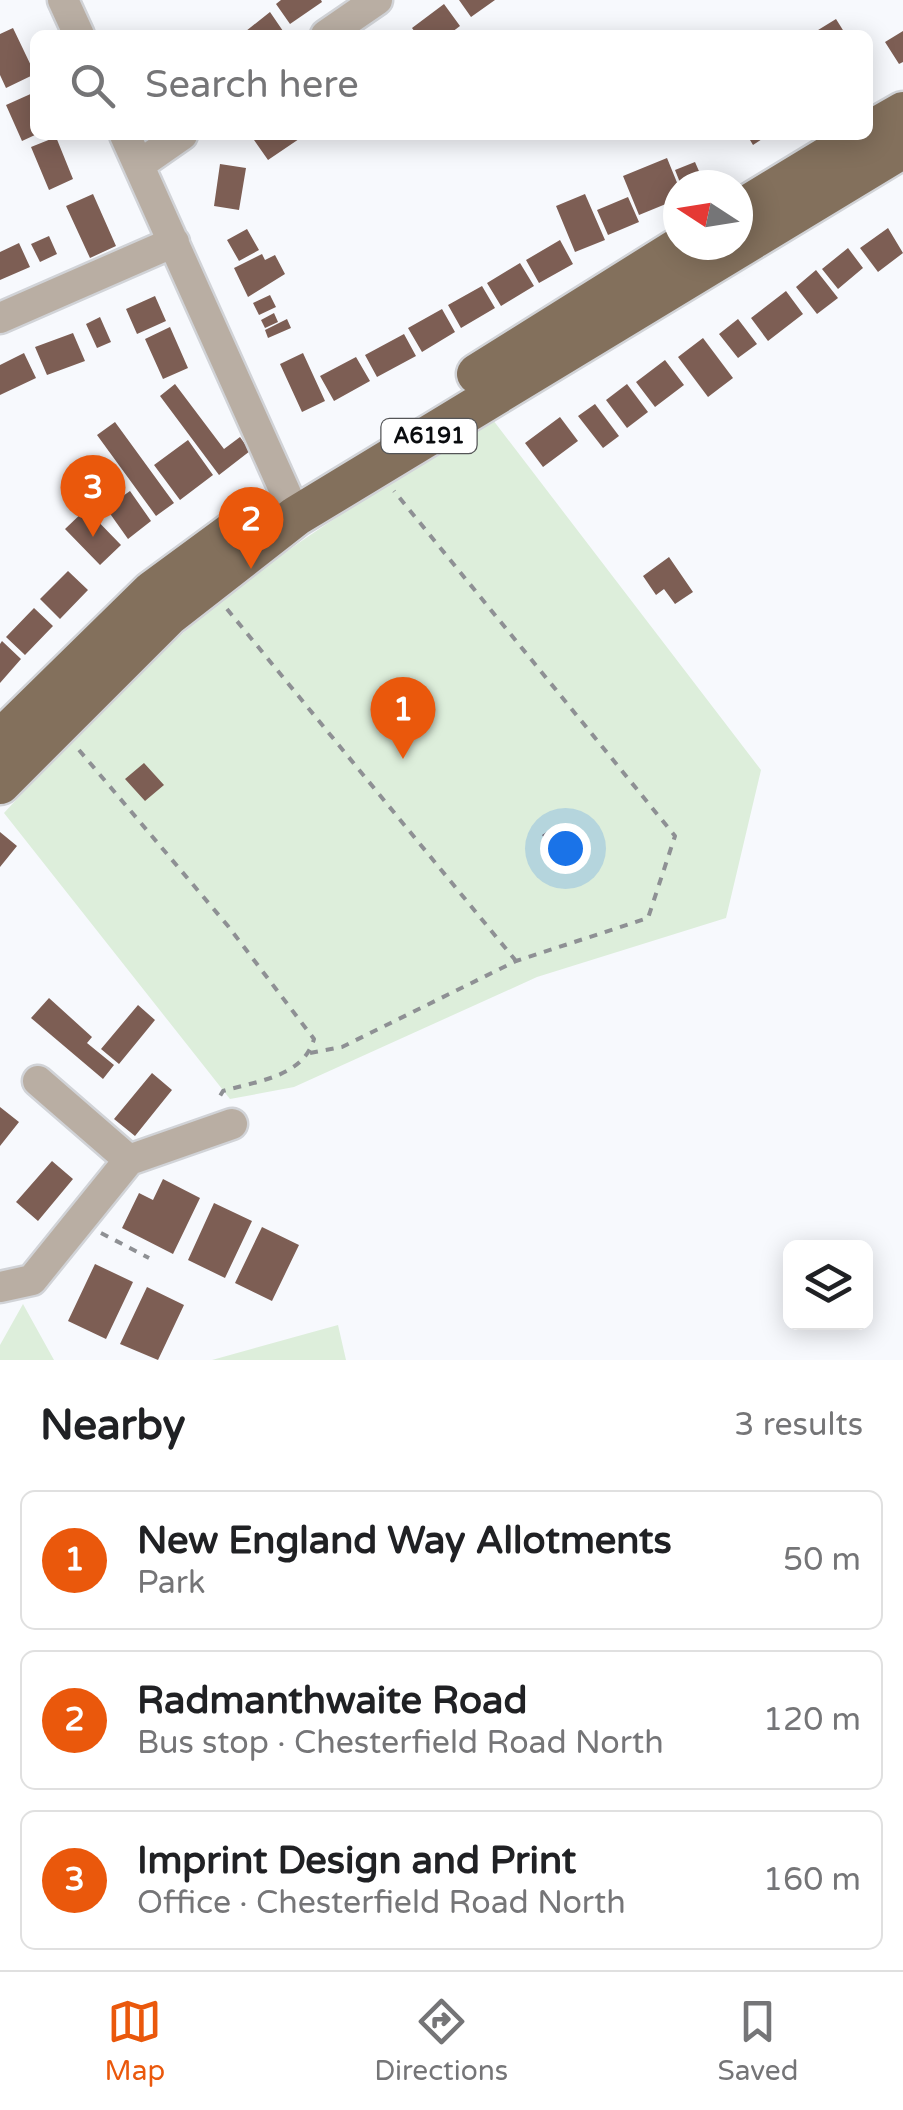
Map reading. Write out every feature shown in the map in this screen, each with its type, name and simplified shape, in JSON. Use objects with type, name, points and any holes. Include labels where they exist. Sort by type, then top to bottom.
[{"type":"main road","points":[[873,129],[903,112]]},
{"type":"main road","points":[[753,202],[854,140]]},
{"type":"main road","name":"A6191","points":[[0,740],[152,592],[639,290],[903,148]]},
{"type":"main road","name":"A6191","points":[[0,784],[155,628],[207,586],[292,504],[375,468],[639,290],[668,260]]},
{"type":"street","points":[[63,0],[77,30]]},
{"type":"street","points":[[333,30],[376,0]]},
{"type":"street","points":[[127,140],[292,504]]},
{"type":"street","points":[[139,165],[175,140]]},
{"type":"street","points":[[0,318],[174,242]]},
{"type":"street","points":[[38,1080],[129,1160]]},
{"type":"street","points":[[0,1287],[32,1280],[129,1160],[224,1127]]},
{"type":"path","points":[[310,1053],[342,1047],[516,961],[648,918],[675,836],[375,468]]},
{"type":"path","points":[[207,586],[516,961]]},
{"type":"path","points":[[56,726],[150,830],[314,1039],[310,1053],[296,1068],[223,1091],[215,1105],[224,1127]]},
{"type":"path","points":[[79,1222],[149,1258]]},
{"type":"green space","points":[[493,420],[761,770],[726,918],[537,977],[294,1087],[230,1099],[4,813],[108,703],[221,601],[320,528]]},
{"type":"green space","points":[[23,1304],[54,1360],[0,1360],[0,1345]]},
{"type":"green space","points":[[338,1325],[346,1360],[212,1360]]},
{"type":"building","points":[[281,0],[322,2],[290,24],[276,4]]},
{"type":"building","points":[[459,0],[495,0],[471,17]]},
{"type":"building","points":[[444,4],[460,26],[455,30],[412,28]]},
{"type":"building","points":[[270,12],[282,30],[247,30]]},
{"type":"building","points":[[836,19],[843,30],[818,30]]},
{"type":"building","points":[[13,28],[30,64],[30,76],[6,88],[0,75],[0,34]]},
{"type":"building","points":[[903,31],[903,62],[899,64],[885,42]]},
{"type":"building","points":[[30,94],[30,137],[22,141],[6,105]]},
{"type":"building","points":[[57,140],[73,179],[49,190],[31,147]]},
{"type":"building","points":[[254,140],[298,140],[268,160]]},
{"type":"building","points":[[667,158],[672,170],[663,170],[663,205],[639,215],[623,176]]},
{"type":"building","points":[[695,162],[698,170],[675,170]]},
{"type":"building","points":[[220,164],[246,168],[239,210],[214,206]]},
{"type":"building","points":[[93,194],[116,246],[90,258],[66,206]]},
{"type":"building","points":[[585,194],[605,240],[575,252],[556,206]]},
{"type":"building","points":[[628,197],[639,222],[608,235],[597,210]]},
{"type":"building","points":[[888,228],[903,253],[878,272],[860,248]]},
{"type":"building","points":[[247,229],[259,250],[239,261],[227,240]]},
{"type":"building","points":[[49,236],[57,254],[40,262],[31,244]]},
{"type":"building","points":[[560,240],[573,264],[539,283],[526,260]]},
{"type":"building","points":[[19,243],[30,267],[0,280],[0,252]]},
{"type":"building","points":[[848,248],[863,268],[838,289],[822,269]]},
{"type":"building","points":[[262,254],[265,260],[275,255],[285,274],[248,297],[234,268]]},
{"type":"building","points":[[520,263],[534,286],[501,306],[487,283]]},
{"type":"building","points":[[816,270],[838,298],[817,314],[796,287]]},
{"type":"building","points":[[482,286],[495,308],[461,328],[448,305]]},
{"type":"building","points":[[786,291],[803,314],[768,341],[751,318]]},
{"type":"building","points":[[270,295],[276,307],[259,315],[253,303]]},
{"type":"building","points":[[155,296],[166,321],[137,334],[126,309]]},
{"type":"building","points":[[442,309],[455,332],[422,352],[408,328]]},
{"type":"building","points":[[274,313],[278,322],[265,328],[261,320]]},
{"type":"building","points":[[100,317],[111,342],[97,348],[86,324]]},
{"type":"building","points":[[287,319],[291,328],[268,338],[265,330]]},
{"type":"building","points":[[738,319],[757,344],[738,358],[719,334]]},
{"type":"building","points":[[170,327],[188,368],[163,379],[145,339]]},
{"type":"building","points":[[73,333],[85,361],[47,375],[35,347]]},
{"type":"building","points":[[404,334],[416,356],[377,377],[365,355]]},
{"type":"building","points":[[703,338],[733,378],[708,397],[678,357]]},
{"type":"building","points":[[24,353],[36,378],[0,395],[0,365]]},
{"type":"building","points":[[303,353],[325,401],[302,412],[280,364]]},
{"type":"building","points":[[356,357],[370,381],[334,401],[320,376]]},
{"type":"building","points":[[665,360],[684,385],[655,407],[636,382]]},
{"type":"building","points":[[175,384],[224,449],[240,437],[250,451],[219,475],[160,396]]},
{"type":"building","points":[[627,384],[648,412],[627,428],[606,400]]},
{"type":"building","points":[[595,404],[619,436],[603,448],[578,416]]},
{"type":"building","points":[[560,417],[578,441],[543,467],[525,443]]},
{"type":"building","points":[[115,422],[174,503],[156,516],[97,435]]},
{"type":"building","points":[[188,440],[213,475],[180,500],[154,465]]},
{"type":"building","points":[[130,491],[151,521],[128,539],[106,508]]},
{"type":"building","points":[[86,509],[121,545],[100,565],[65,529]]},
{"type":"building","points":[[669,557],[693,592],[675,604],[664,589],[656,595],[643,576]]},
{"type":"building","points":[[68,571],[88,590],[60,619],[40,599]]},
{"type":"building","points":[[34,608],[53,626],[25,655],[6,637]]},
{"type":"building","points":[[2,641],[21,659],[0,683],[0,644]]},
{"type":"building","points":[[144,763],[164,785],[145,801],[125,779]]},
{"type":"building","points":[[559,824],[579,852],[561,864],[542,835]]},
{"type":"building","points":[[0,832],[17,846],[0,867]]},
{"type":"building","points":[[49,998],[92,1037],[87,1043],[114,1065],[103,1079],[31,1018]]},
{"type":"building","points":[[138,1005],[155,1020],[119,1064],[101,1049]]},
{"type":"building","points":[[152,1073],[172,1090],[135,1136],[114,1119]]},
{"type":"building","points":[[0,1107],[19,1122],[0,1146]]},
{"type":"building","points":[[52,1161],[73,1179],[38,1221],[16,1202]]},
{"type":"building","points":[[163,1179],[200,1198],[173,1254],[122,1228],[139,1193],[153,1200]]},
{"type":"building","points":[[214,1203],[252,1221],[225,1278],[188,1260]]},
{"type":"building","points":[[262,1227],[299,1245],[272,1301],[235,1283]]},
{"type":"building","points":[[95,1264],[133,1282],[106,1339],[68,1321]]},
{"type":"building","points":[[147,1287],[184,1305],[158,1360],[120,1344]]},
{"type":"place","name":"Imprint Design and Print","points":[[93,537]]},
{"type":"place","name":"Radmanthwaite Road","points":[[251,569]]},
{"type":"place","name":"New England Way Allotments","points":[[403,759]]}]
